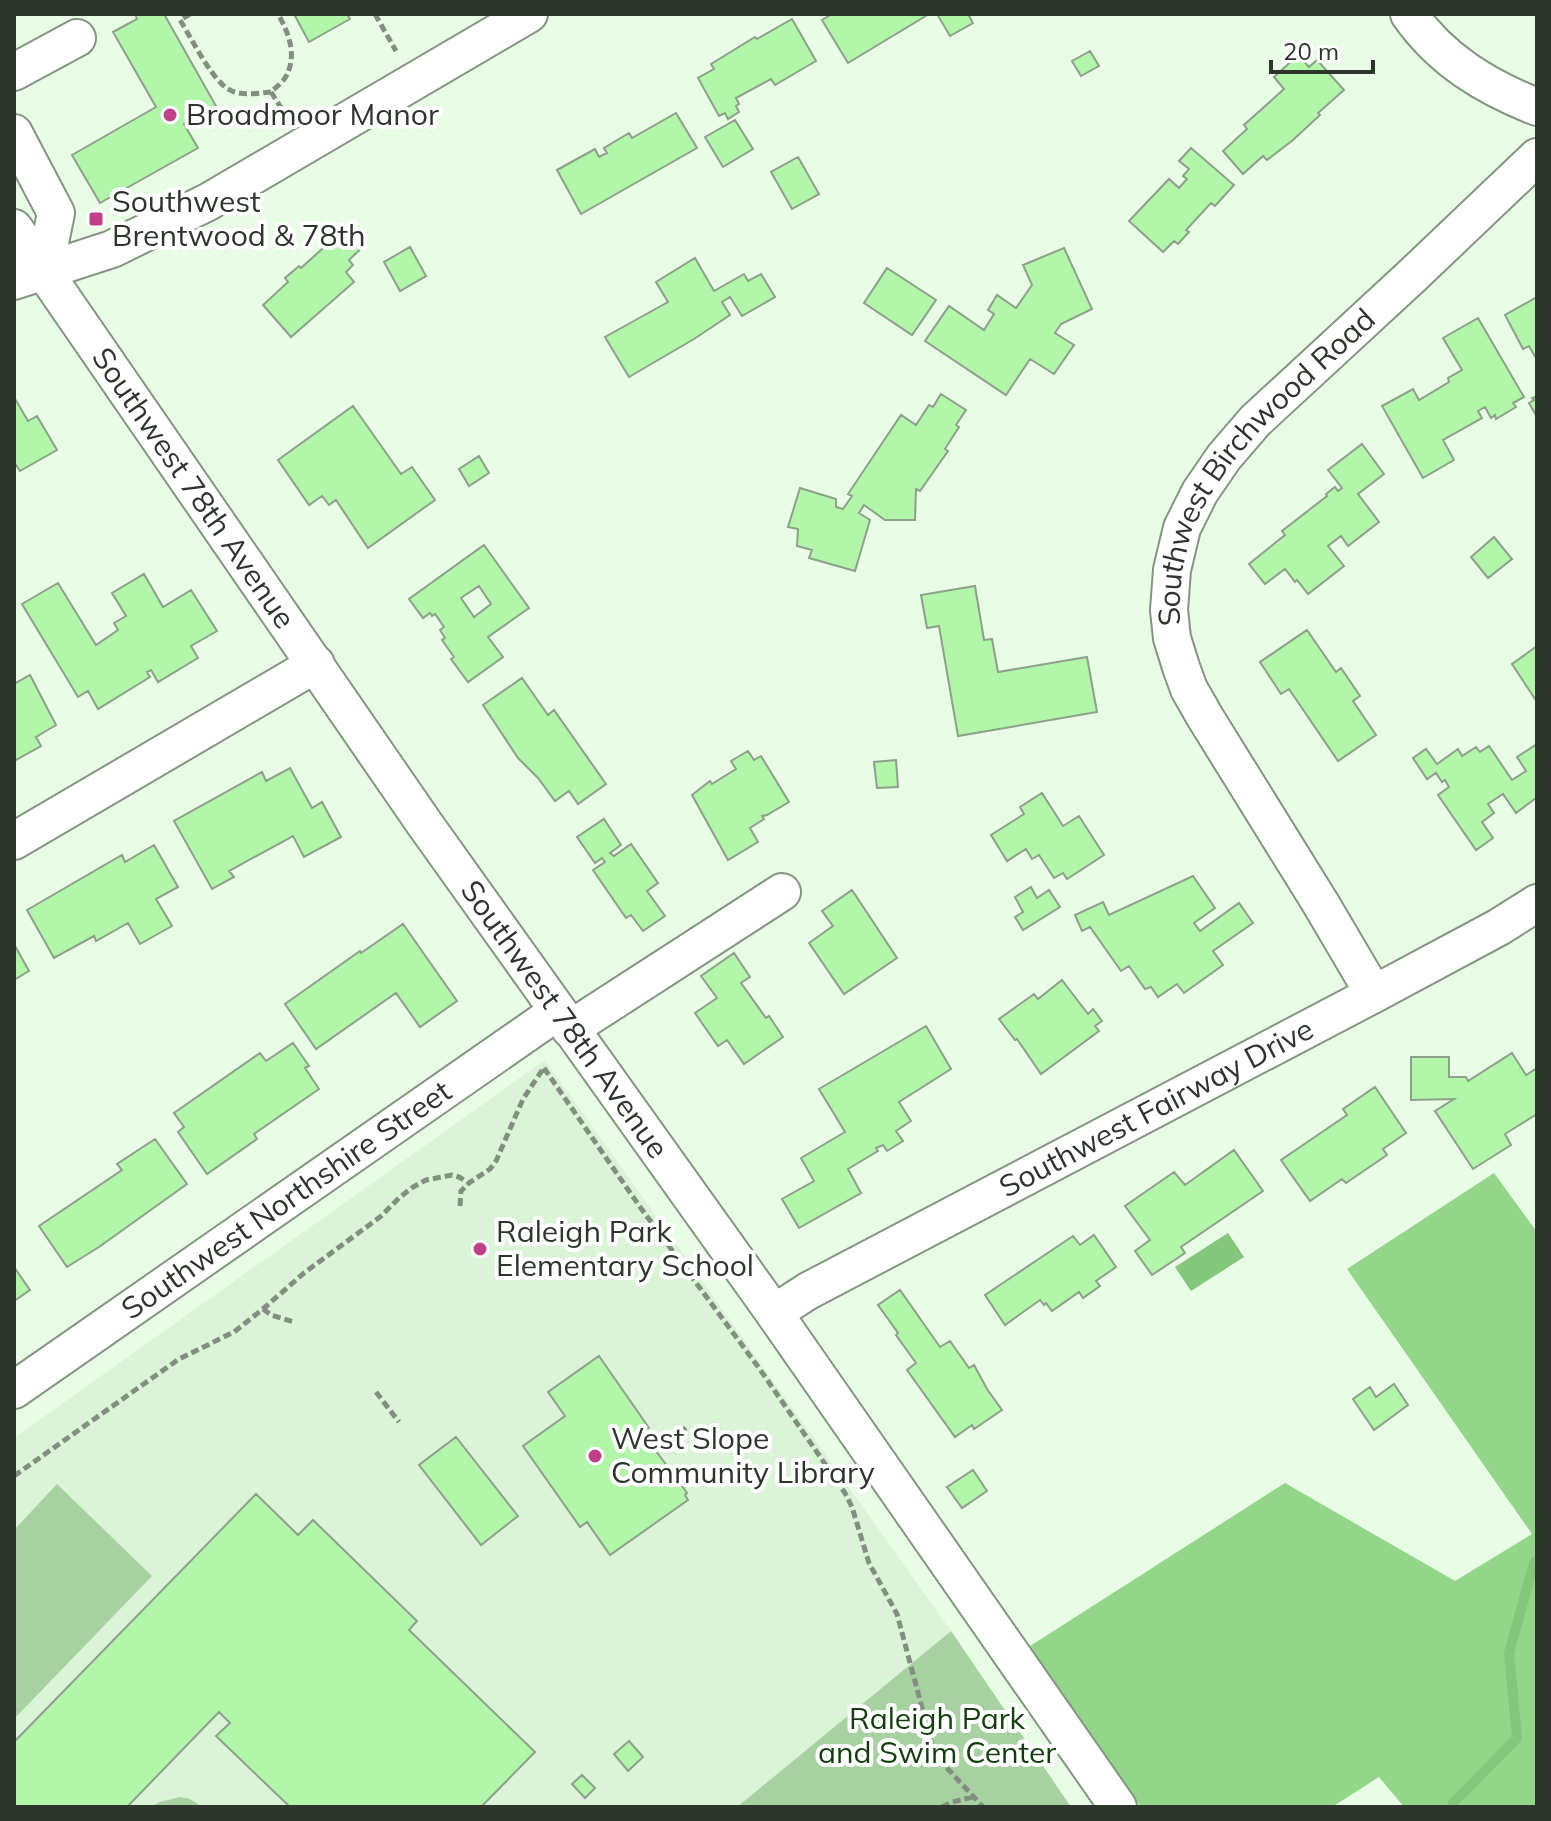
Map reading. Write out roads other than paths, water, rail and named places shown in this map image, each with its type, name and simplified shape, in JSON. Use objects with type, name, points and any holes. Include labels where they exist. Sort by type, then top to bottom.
[{"type":"street","points":[[29,276],[112,249],[208,202],[529,14]]},
{"type":"street","points":[[1409,14],[1431,41],[1460,68],[1537,107]]},
{"type":"street","points":[[14,72],[77,38]]},
{"type":"street","points":[[14,133],[56,213],[29,276]]},
{"type":"street","name":"Southwest Birchwood Road","points":[[1374,994],[1189,689],[1172,638],[1169,610],[1172,570],[1182,528],[1200,492],[1224,457],[1255,421],[1537,157]]},
{"type":"street","name":"Southwest 78th Avenue","points":[[14,228],[29,276],[316,664],[424,823],[774,1313],[1118,1807]]},
{"type":"street","points":[[14,841],[316,664]]},
{"type":"street","name":"Southwest Northshire Street","points":[[14,1390],[569,1027],[782,892]]},
{"type":"street","name":"Southwest Fairway Drive","points":[[774,1313],[808,1291],[1374,994],[1499,927],[1537,903]]},
{"type":"waterway","points":[[1453,1803],[1517,1738],[1509,1653],[1537,1560]]},
{"type":"place","name":"Broadmoor Manor","points":[[170,115]]},
{"type":"place","name":"Southwest Brentwood & 78th","points":[[96,219]]},
{"type":"place","name":"Raleigh Park Elementary School","points":[[480,1249]]},
{"type":"place","name":"West Slope Community Library","points":[[595,1456]]},
{"type":"park label","name":"Raleigh Park and Swim Center","points":[[937,1736]]}]
